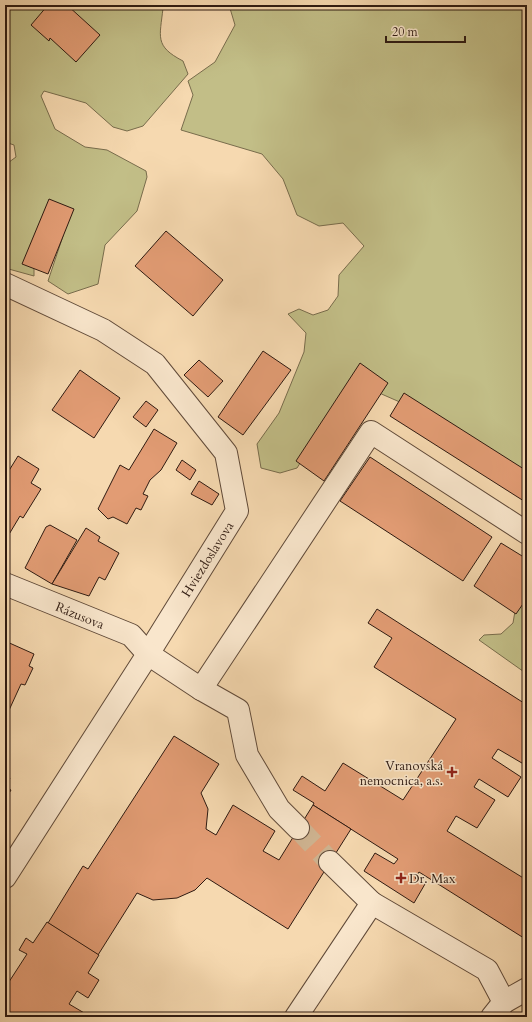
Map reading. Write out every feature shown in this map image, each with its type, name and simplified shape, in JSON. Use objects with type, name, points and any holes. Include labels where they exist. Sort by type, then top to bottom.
[{"type":"street","name":"Hviezdoslavova","points":[[5,284],[103,330],[155,364],[226,453],[237,511],[148,654],[5,877]]},
{"type":"street","points":[[201,689],[371,432],[527,533]]},
{"type":"street","name":"Rázusova","points":[[5,584],[131,635],[148,654],[201,689],[238,710],[247,755],[279,809],[298,828]]},
{"type":"street","points":[[330,862],[372,903],[487,970],[498,1009],[527,989]]},
{"type":"street","points":[[296,1017],[372,903]]},
{"type":"shaded area","points":[[5,5],[165,5],[163,8],[160,34],[161,40],[167,50],[183,61],[188,74],[143,126],[127,131],[113,127],[86,103],[44,91],[41,96],[55,129],[85,147],[107,150],[146,171],[147,177],[137,211],[105,245],[98,284],[68,294],[48,281],[63,236],[34,237],[34,276],[5,268],[5,165],[16,157],[14,145],[5,142]]},
{"type":"shaded area","points":[[229,5],[527,5],[527,483],[418,410],[361,385],[345,392],[297,468],[280,473],[261,468],[257,444],[279,413],[304,352],[306,333],[288,314],[299,309],[313,315],[328,310],[338,296],[339,275],[364,246],[343,223],[319,226],[297,215],[283,179],[262,154],[181,130],[193,95],[188,81],[215,62],[235,25]]},
{"type":"shaded area","points":[[527,552],[527,674],[479,640],[484,635],[501,634],[513,623],[524,558]]},
{"type":"building","points":[[48,5],[67,5],[100,35],[76,62],[50,38],[49,41],[31,25]]},
{"type":"building","points":[[49,199],[74,209],[48,274],[22,264]]},
{"type":"building","points":[[166,231],[223,280],[193,316],[135,266]]},
{"type":"building","points":[[263,351],[291,370],[243,435],[218,417]]},
{"type":"building","points":[[199,360],[223,381],[208,397],[184,375]]},
{"type":"building","points":[[360,363],[388,383],[324,481],[296,461]]},
{"type":"building","points":[[80,370],[120,398],[94,438],[52,410]]},
{"type":"building","points":[[404,393],[527,471],[527,503],[390,416]]},
{"type":"building","points":[[146,401],[158,410],[146,427],[133,417]]},
{"type":"building","points":[[154,429],[177,443],[161,470],[150,480],[143,494],[148,496],[141,510],[136,508],[127,524],[113,517],[108,519],[98,509],[120,465],[129,470]]},
{"type":"building","points":[[18,456],[39,469],[31,483],[41,489],[23,518],[20,516],[5,541],[5,477]]},
{"type":"building","points":[[370,457],[492,537],[463,581],[340,501]]},
{"type":"building","points":[[182,460],[196,470],[190,480],[176,470]]},
{"type":"building","points":[[199,481],[219,494],[212,505],[191,494]]},
{"type":"building","points":[[50,525],[77,540],[52,584],[25,568],[46,527]]},
{"type":"building","points":[[86,528],[100,537],[98,541],[119,553],[105,580],[99,577],[89,596],[52,584]]},
{"type":"building","points":[[501,543],[527,559],[527,598],[516,614],[474,586]]},
{"type":"building","points":[[377,609],[527,705],[527,766],[498,749],[492,758],[521,777],[508,797],[479,779],[474,787],[495,800],[477,828],[456,816],[447,831],[525,879],[527,877],[527,940],[419,872],[415,878],[425,884],[414,903],[364,871],[375,853],[394,864],[398,859],[313,805],[314,803],[293,790],[302,776],[325,791],[343,763],[403,800],[456,719],[374,667],[392,638],[368,623]]},
{"type":"building","points":[[5,641],[34,654],[29,666],[33,668],[25,685],[21,684],[5,719]]},
{"type":"building","points":[[174,736],[219,764],[201,793],[208,809],[206,829],[216,835],[233,805],[275,831],[263,851],[279,860],[313,805],[351,829],[288,929],[207,878],[195,890],[177,898],[153,900],[137,893],[98,955],[48,923],[83,866],[88,869]]},
{"type":"building","points":[[5,775],[10,778],[5,787]]},
{"type":"building","points":[[5,787],[11,790],[5,800]]},
{"type":"building","points":[[47,922],[99,955],[88,973],[99,980],[88,998],[77,991],[69,1004],[91,1017],[5,1017],[5,988],[27,954],[19,950],[26,938],[33,943]]},
{"type":"tunnel","points":[[298,828],[330,862]]},
{"type":"place","name":"Vranovská nemocnica, a.s.","points":[[452,772]]},
{"type":"place","name":"Dr. Max","points":[[401,878]]}]
